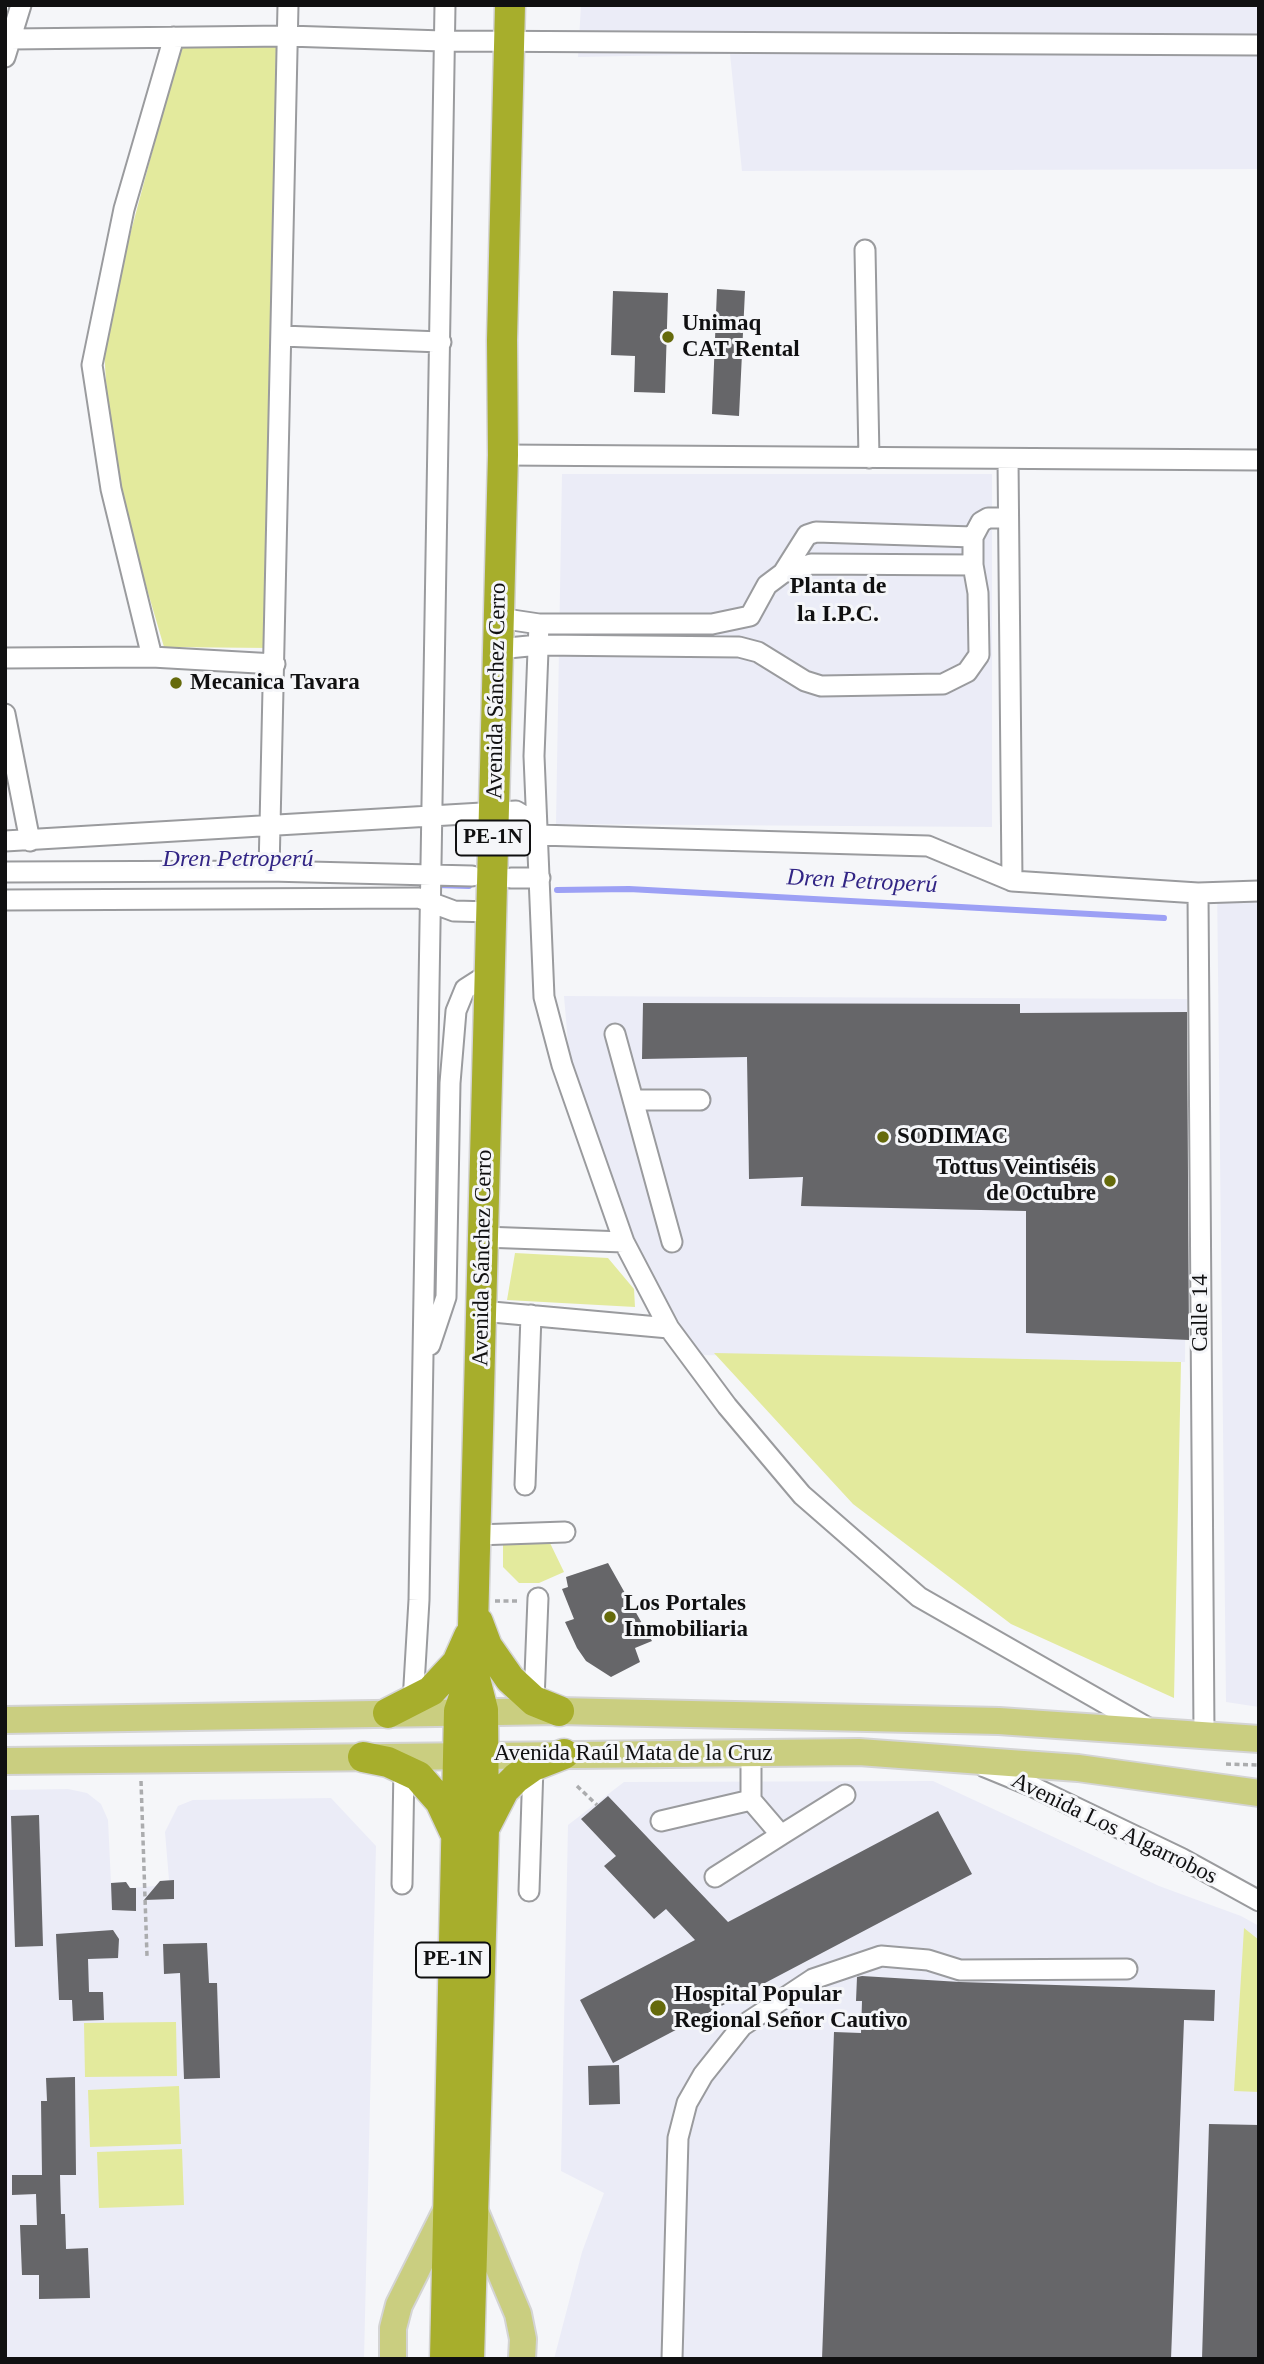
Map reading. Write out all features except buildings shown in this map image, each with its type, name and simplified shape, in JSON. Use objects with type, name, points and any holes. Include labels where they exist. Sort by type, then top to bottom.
[{"type":"highway","name":"Avenida Sánchez Cerro","points":[[445,2359],[460,2208],[503,455],[502,340],[510,5]]},
{"type":"highway","points":[[400,1707],[431,1691],[457,1663],[474,1618]]},
{"type":"highway","points":[[474,1618],[499,1665],[547,1706]]},
{"type":"highway","points":[[363,1757],[404,1767],[433,1791],[447,1813],[470,1832],[504,1790],[533,1766],[564,1754]]},
{"type":"highway","name":"Avenida Sánchez Cerro","points":[[460,2208],[470,2359]]},
{"type":"main road","name":"Avenida Raúl Mata de la Cruz","points":[[5,1720],[400,1707],[471,1711],[547,1706],[999,1721],[1204,1733],[1259,1739]]},
{"type":"main road","points":[[720,1754],[686,1747],[676,1740],[675,1733],[684,1727],[722,1717],[757,1714]]},
{"type":"main road","name":"Avenida Raúl Mata de la Cruz","points":[[5,1761],[859,1752],[1078,1768],[1259,1793]]},
{"type":"main road","name":"Avenida Sánchez Cerro","points":[[393,2359],[393,2328],[398,2305],[460,2208],[518,2314],[523,2339],[522,2359]]},
{"type":"street","points":[[21,5],[8,48],[174,37],[287,36],[443,41],[1259,45]]},
{"type":"street","points":[[269,871],[288,5]]},
{"type":"street","points":[[400,1707],[418,1652],[445,5]]},
{"type":"street","points":[[152,657],[111,489],[92,365],[124,209],[174,37]]},
{"type":"street","points":[[865,250],[869,458]]},
{"type":"street","points":[[281,336],[441,342]]},
{"type":"street","points":[[503,455],[1259,460]]},
{"type":"street","points":[[1008,459],[1012,881]]},
{"type":"street","points":[[498,649],[539,645],[710,646],[758,652],[805,681],[821,686],[943,684],[967,672],[979,655],[978,593],[973,565],[973,537],[981,522],[1009,518]]},
{"type":"street","points":[[783,573],[807,535],[816,533],[973,537]]},
{"type":"street","points":[[758,652],[753,643],[750,616],[767,585],[783,573],[811,564],[973,565]]},
{"type":"street","points":[[499,618],[539,624],[712,624],[750,616]]},
{"type":"street","points":[[539,624],[534,756],[544,997],[552,1030],[624,1242],[669,1328],[727,1406],[802,1495],[919,1597],[1151,1730]]},
{"type":"street","points":[[5,658],[152,657],[275,664]]},
{"type":"street","points":[[5,713],[30,841]]},
{"type":"street","points":[[5,841],[494,810],[516,811],[526,817],[538,835]]},
{"type":"street","points":[[538,835],[928,846],[1012,881],[1198,893],[1259,891]]},
{"type":"street","points":[[5,872],[269,871],[472,876]]},
{"type":"street","points":[[511,878],[540,878]]},
{"type":"street","name":"Calle 14","points":[[1198,893],[1204,1733]]},
{"type":"street","points":[[5,900],[419,898],[454,911],[492,912]]},
{"type":"street","points":[[424,1367],[446,1297],[450,1083],[456,1011],[466,989],[476,979],[490,973]]},
{"type":"street","points":[[615,1034],[672,1242]]},
{"type":"street","points":[[634,1100],[699,1100]]},
{"type":"street","points":[[483,1237],[624,1242]]},
{"type":"street","points":[[481,1311],[669,1328]]},
{"type":"street","points":[[525,1485],[531,1315]]},
{"type":"street","points":[[476,1535],[565,1532]]},
{"type":"street","points":[[538,1598],[547,1706]]},
{"type":"street","points":[[751,1753],[751,1800],[781,1835]]},
{"type":"street","name":"Avenida Los Algarrobos","points":[[968,1760],[1029,1785],[1170,1853],[1259,1902]]},
{"type":"street","points":[[529,1891],[533,1766]]},
{"type":"street","points":[[402,1884],[404,1767]]},
{"type":"street","points":[[715,1877],[845,1795]]},
{"type":"street","points":[[661,1821],[751,1800]]},
{"type":"street","points":[[672,2359],[678,2138],[687,2103],[703,2075],[742,2025],[813,1979],[881,1956],[928,1960],[960,1970],[1127,1969]]},
{"type":"path","points":[[141,1775],[147,1956]]},
{"type":"path","points":[[578,1786],[597,1805]]},
{"type":"shaded area","points":[[581,5],[1259,5],[1259,169],[742,171],[730,54],[578,57]]},
{"type":"shaded area","points":[[562,474],[992,474],[992,827],[556,824]]},
{"type":"shaded area","points":[[1217,881],[1259,881],[1259,1707],[1226,1702]]},
{"type":"shaded area","points":[[564,996],[1187,999],[1185,1362],[698,1355],[622,1222],[570,1067]]},
{"type":"shaded area","points":[[933,1781],[1159,1886],[1241,1916],[1259,1926],[1259,2359],[554,2359],[582,2252],[604,2193],[561,2171],[568,1825],[624,1782]]},
{"type":"shaded area","points":[[68,1789],[87,1793],[101,1804],[108,1820],[111,1883],[126,1882],[131,1888],[155,1886],[160,1881],[169,1880],[165,1832],[178,1806],[193,1800],[331,1798],[376,1846],[364,2359],[5,2359],[5,1790]]},
{"type":"green space","points":[[181,44],[276,46],[270,648],[164,647],[112,470],[103,336]]},
{"type":"green space","points":[[515,1253],[608,1258],[634,1289],[635,1307],[507,1300]]},
{"type":"green space","points":[[714,1353],[1181,1362],[1174,1698],[1011,1624],[853,1504]]},
{"type":"green space","points":[[503,1543],[550,1543],[564,1572],[539,1583],[519,1583],[503,1567]]},
{"type":"green space","points":[[1244,1928],[1259,1940],[1259,2092],[1234,2091]]},
{"type":"green space","points":[[176,2022],[177,2076],[85,2077],[84,2023]]},
{"type":"green space","points":[[179,2086],[181,2144],[90,2147],[88,2090]]},
{"type":"green space","points":[[182,2149],[184,2205],[99,2208],[97,2152]]},
{"type":"waterway","name":"Dren Petroperú","points":[[436,885],[469,886]]},
{"type":"waterway","name":"Dren Petroperú","points":[[557,890],[629,889],[1164,918]]},
{"type":"place","name":"Unimaq CAT Rental","points":[[668,337]]},
{"type":"place","name":"Mecanica Tavara","points":[[176,683]]},
{"type":"place","name":"SODIMAC","points":[[883,1137]]},
{"type":"place","name":"Tottus Veintiséis de Octubre","points":[[1110,1181]]},
{"type":"place","name":"Los Portales Inmobiliaria","points":[[610,1617]]},
{"type":"place","name":"Hospital Popular Regional Señor Cautivo","points":[[658,2008]]},
{"type":"district","name":"Planta de la I.P.C.","points":[[838,601]]}]
